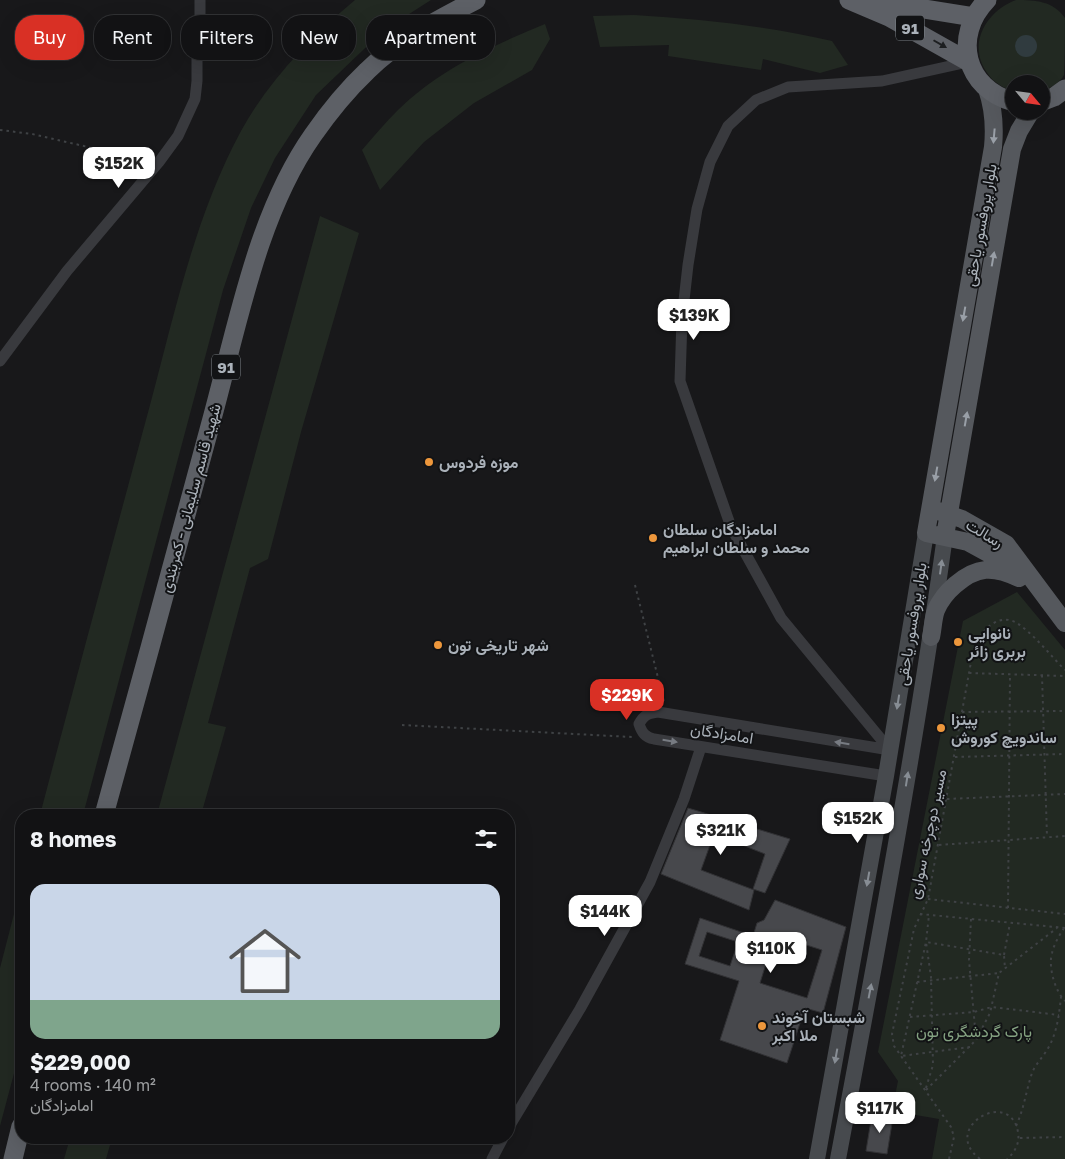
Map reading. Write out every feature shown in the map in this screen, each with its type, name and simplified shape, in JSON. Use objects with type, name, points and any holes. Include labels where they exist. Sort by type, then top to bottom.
[{"type":"highway","name":"شهید قاسم سلیمانی - کمربندی","points":[[106,809],[239,318],[271,214],[291,170],[312,136],[338,103],[368,70],[403,43],[450,13],[476,0]]},
{"type":"highway","name":"91","points":[[849,0],[889,17],[969,62]]},
{"type":"highway","name":"91","points":[[868,0],[974,17]]},
{"type":"highway","name":"91","points":[[987,0],[974,17],[968,31],[967,47],[969,62],[976,76],[987,89],[1005,100]]},
{"type":"highway","points":[[1050,99],[1065,89]]},
{"type":"highway","points":[[13,1159],[17,1144]]},
{"type":"main road","name":"بلوار پروفسور یاحقی","points":[[817,1159],[886,776],[929,510],[994,147],[995,126],[993,107],[987,89]]},
{"type":"main road","name":"بلوار پروفسور یاحقی","points":[[838,1159],[888,896],[931,637],[956,516],[957,472],[1012,149],[1026,120]]},
{"type":"main road","points":[[957,472],[959,495],[968,514],[1006,544]]},
{"type":"main road","name":"رسالت","points":[[929,510],[956,516],[1006,544],[1065,623]]},
{"type":"main road","name":"رسالت","points":[[926,533],[951,537],[981,548],[1032,580]]},
{"type":"main road","points":[[909,634],[931,637],[936,610],[949,590],[968,574],[983,569],[1006,572],[1032,580]]},
{"type":"street","points":[[0,361],[67,271],[149,174],[178,136],[195,99],[197,82],[196,60],[200,40],[200,0]]},
{"type":"street","points":[[890,750],[781,618],[731,527],[680,381],[682,318],[688,265],[697,209],[710,162],[728,126],[756,100],[788,87],[882,81],[969,62]]},
{"type":"street","name":"امامزادگان","points":[[886,776],[648,737],[642,732],[640,724],[643,717],[649,713],[667,714],[890,750]]},
{"type":"street","points":[[515,1117],[580,1008],[650,882],[684,799],[701,746]]},
{"type":"street","points":[[492,1159],[500,1144]]},
{"type":"path","points":[[0,130],[32,134],[88,147],[149,174]]},
{"type":"path","points":[[634,585],[667,714]]},
{"type":"path","name":"مسیر دوچرخه سواری","points":[[949,1159],[954,1137],[951,1127],[894,1046],[893,1028],[908,952],[920,914],[928,899],[976,641],[986,628],[1002,620],[1020,625],[1065,670]]},
{"type":"path","points":[[970,672],[1065,676]]},
{"type":"path","points":[[1008,908],[1010,674]]},
{"type":"path","points":[[1042,676],[1047,837]]},
{"type":"path","points":[[962,712],[1065,711]]},
{"type":"path","points":[[402,725],[648,737]]},
{"type":"path","points":[[955,757],[1065,754]]},
{"type":"path","points":[[947,799],[1065,794]]},
{"type":"path","points":[[938,845],[1065,836]]},
{"type":"path","points":[[928,899],[1065,914]]},
{"type":"path","points":[[920,914],[1064,928]]},
{"type":"path","points":[[929,915],[926,942],[901,1056],[970,1047]]},
{"type":"path","points":[[970,919],[970,976],[976,1040]]},
{"type":"path","points":[[1005,969],[1004,955],[1010,923]]},
{"type":"path","points":[[917,982],[999,973],[1057,928]]},
{"type":"path","points":[[1064,928],[1057,939],[1051,955],[1052,974],[1061,997],[1065,1001]]},
{"type":"path","points":[[926,942],[1004,955]]},
{"type":"path","points":[[926,942],[931,980],[933,1052],[933,1065],[926,1090]]},
{"type":"path","points":[[926,1090],[976,1040],[992,1007],[999,973]]},
{"type":"path","points":[[1016,1126],[1022,1114],[1033,1070],[1048,1048],[1057,1026],[1061,997]]},
{"type":"path","points":[[909,1017],[974,1012],[992,1007],[1059,1015]]},
{"type":"path","points":[[980,1159],[970,1148],[968,1132],[977,1117],[993,1112],[1008,1116],[1016,1126],[1019,1138],[1013,1154],[1007,1159]]},
{"type":"path","points":[[1019,1138],[1065,1138]]},
{"type":"green space","points":[[355,0],[431,0],[408,15],[366,15],[366,47],[356,57],[356,15],[338,15]]},
{"type":"green space","points":[[1016,0],[1044,3],[1055,8],[1065,18],[1064,75],[1054,85],[1050,87],[1050,75],[1005,75],[1005,88],[988,74],[979,52],[979,41],[982,30],[988,21],[1005,5]]},
{"type":"green space","points":[[634,15],[734,24],[832,41],[848,65],[820,73],[763,59],[761,70],[668,56],[669,45],[600,47],[593,16]]},
{"type":"green space","points":[[545,24],[550,39],[532,70],[474,103],[424,142],[380,190],[362,150],[398,110],[431,82],[467,60],[495,60],[495,46]]},
{"type":"green space","points":[[292,60],[353,60],[316,95],[275,158],[251,208],[223,290],[85,809],[42,809],[188,265],[211,197],[225,163],[252,112]]},
{"type":"green space","points":[[320,216],[359,233],[301,432],[268,559],[250,568],[208,723],[226,727],[203,809],[159,809]]},
{"type":"green space","name":"پارک گردشگری تون","points":[[1017,592],[1065,650],[1065,1159],[932,1159],[939,1119],[892,1111],[898,1081],[878,1052],[963,621]]},
{"type":"green space","points":[[15,910],[15,1070],[0,1126],[0,968]]},
{"type":"green space","points":[[68,1144],[110,1144],[106,1159],[64,1159]]},
{"type":"shaded area","points":[[1026,35],[1034,38],[1037,46],[1034,54],[1026,57],[1018,54],[1015,46],[1018,38]]},
{"type":"building","points":[[688,808],[790,839],[765,893],[753,889],[765,854],[714,834],[701,870],[754,890],[749,910],[661,874]]},
{"type":"building","points":[[775,900],[846,927],[823,1013],[805,1008],[787,1063],[720,1040],[739,981],[685,964],[700,918],[753,936],[757,923],[764,920]],"holes":[[[707,932],[738,942],[730,966],[699,956]],[[775,935],[822,950],[807,998],[760,983]]]},
{"type":"building","points":[[872,1114],[893,1117],[887,1154],[866,1151]]},
{"type":"place","name":"موزه فردوس","points":[[429,462]]},
{"type":"place","name":"امامزادگان سلطان محمد و سلطان ابراهیم","points":[[653,538]]},
{"type":"place","name":"نانوایی بربری زائر","points":[[958,642]]},
{"type":"place","name":"شهر تاریخی تون","points":[[438,645]]},
{"type":"place","name":"پيتزا ساندویچ کوروش","points":[[941,728]]},
{"type":"place","name":"شبستان آخوند ملا اکبر","points":[[762,1026]]}]
